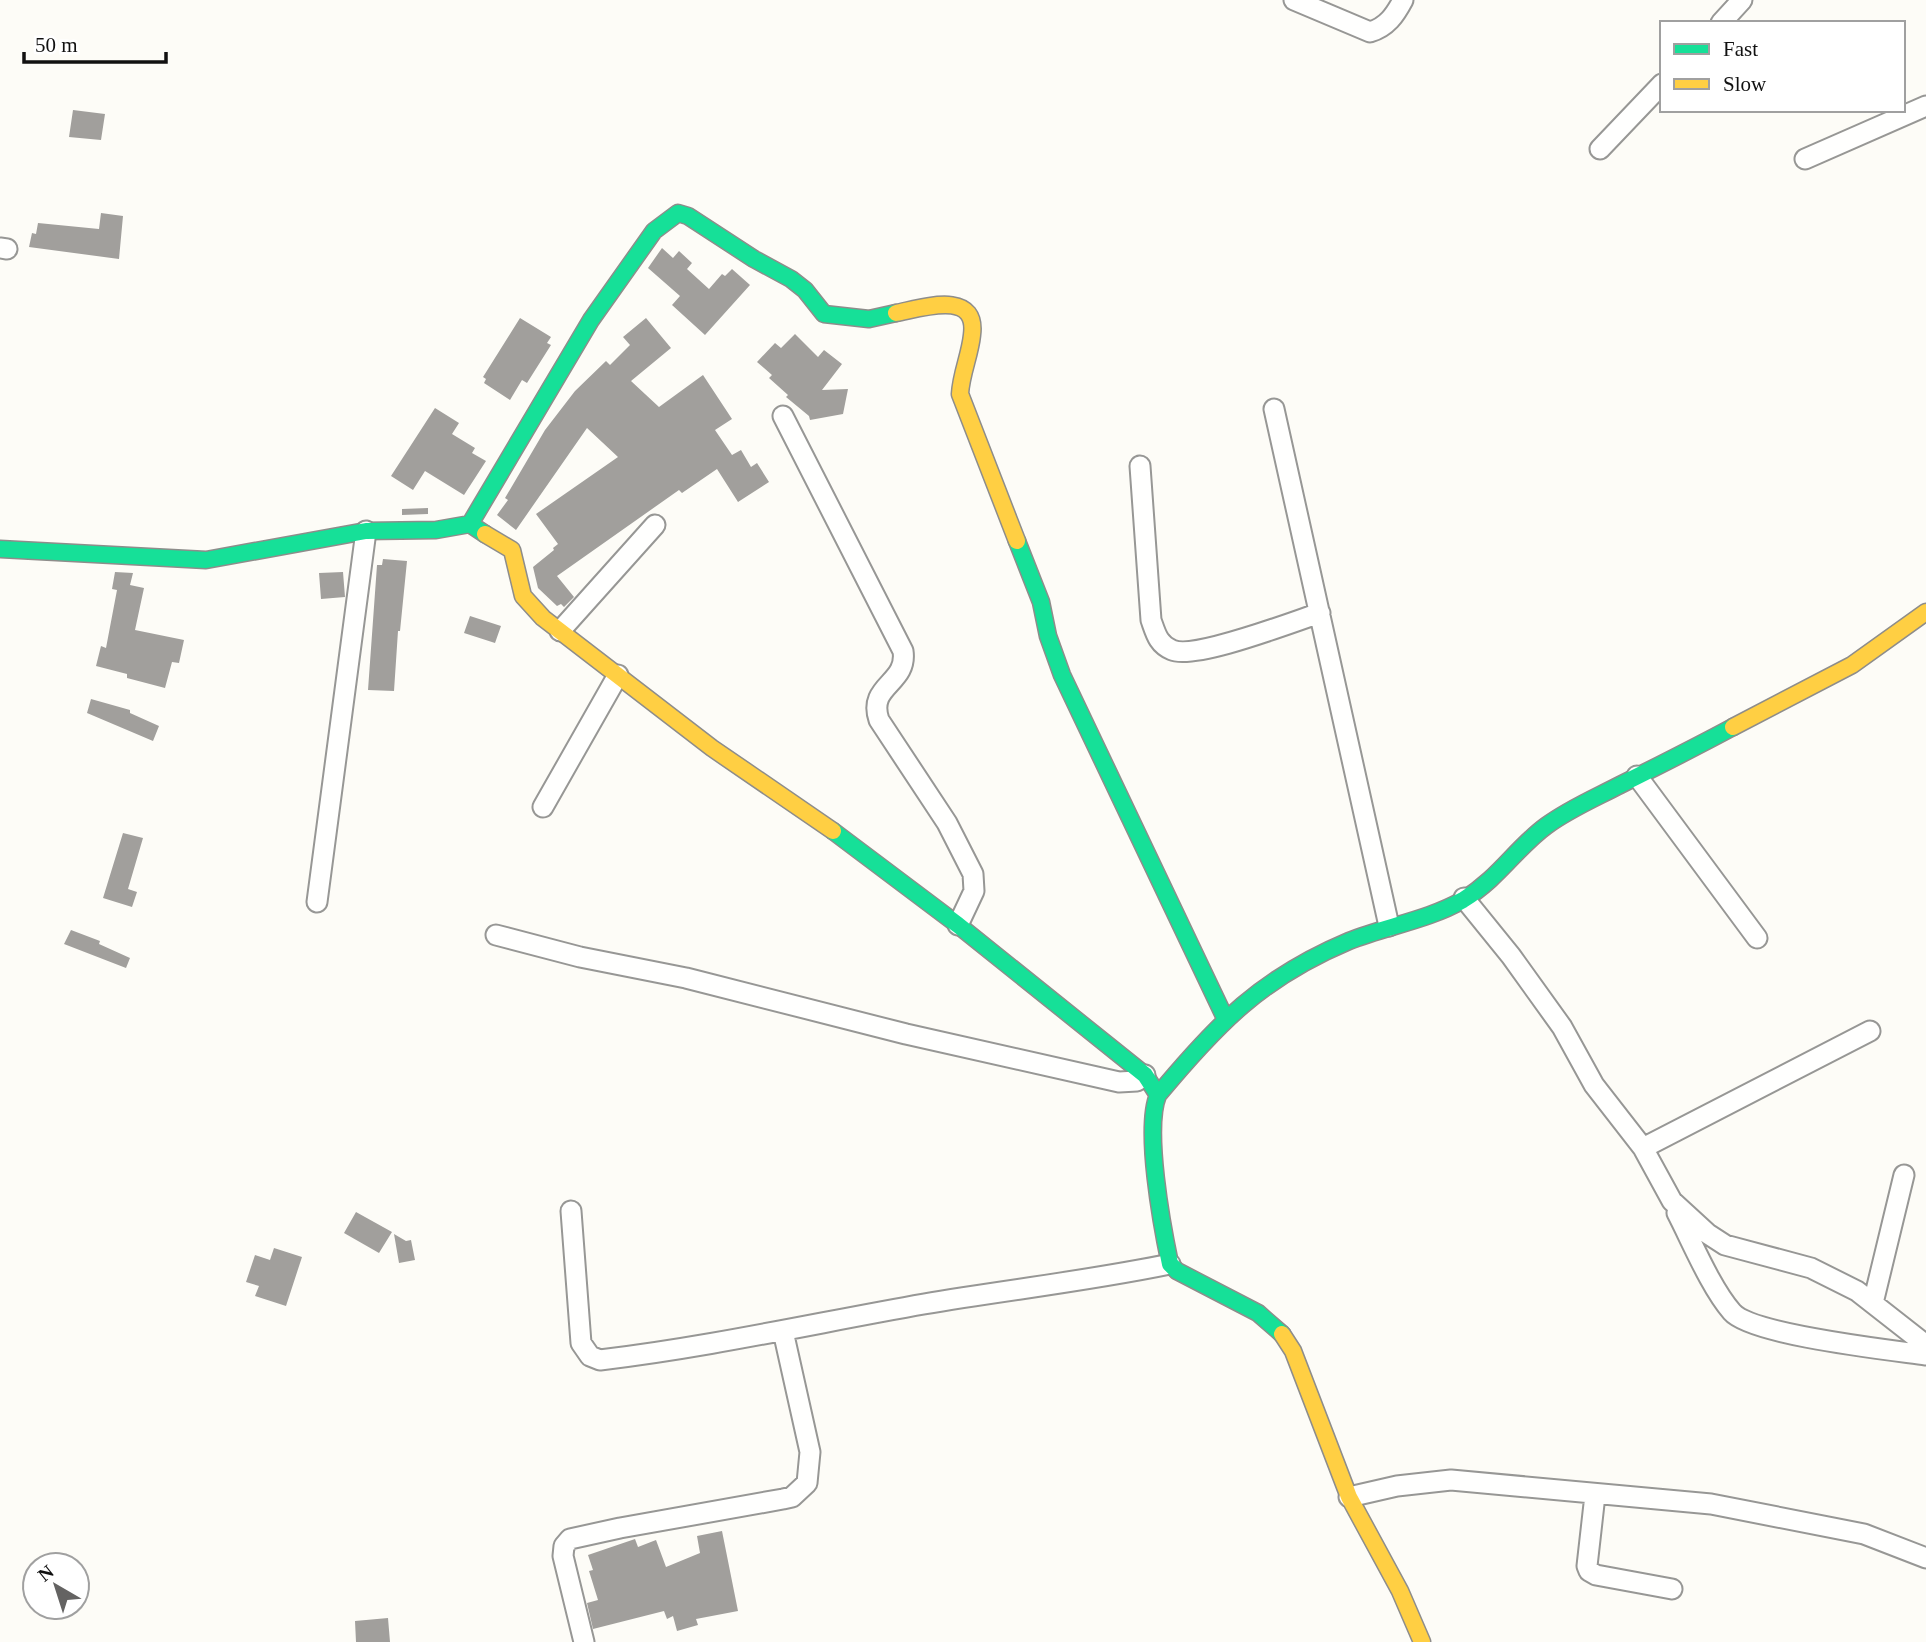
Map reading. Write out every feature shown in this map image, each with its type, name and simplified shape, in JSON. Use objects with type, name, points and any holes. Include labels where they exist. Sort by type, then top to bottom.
[{"type":"street","points":[[1294,0],[1370,32],[1387,23],[1403,0]]},
{"type":"street","points":[[1723,21],[1742,0]]},
{"type":"street","points":[[1600,149],[1660,86]]},
{"type":"street","points":[[1805,159],[1926,106]]},
{"type":"street","points":[[470,524],[591,320],[654,231],[678,213],[688,216],[754,259],[791,279],[805,290],[824,314],[869,320],[941,304],[967,309],[971,313],[974,329],[960,382],[960,394],[1041,602],[1053,652],[1133,828],[1226,1020]]},
{"type":"street","points":[[1274,410],[1389,926]]},
{"type":"street","points":[[783,416],[903,651],[902,670],[881,693],[875,709],[879,720],[947,823],[973,874],[974,891],[958,925]]},
{"type":"street","points":[[1140,466],[1151,621],[1158,641],[1174,651],[1203,650],[1320,613]]},
{"type":"street","points":[[0,549],[206,560],[366,531],[436,530],[470,524],[512,550],[523,596],[543,618],[712,748],[834,832],[958,925],[1144,1075],[1158,1095]]},
{"type":"street","points":[[560,631],[655,526]]},
{"type":"street","points":[[317,902],[366,531]]},
{"type":"street","points":[[1422,1642],[1400,1591],[1349,1497],[1293,1351],[1279,1329],[1258,1312],[1177,1271],[1170,1264],[1153,1145],[1153,1107],[1158,1095],[1208,1036],[1255,993],[1299,965],[1349,941],[1435,913],[1475,893],[1519,854],[1538,833],[1566,813],[1826,680],[1852,665],[1926,612]]},
{"type":"street","points":[[543,807],[618,675]]},
{"type":"street","points":[[1637,776],[1757,938]]},
{"type":"street","points":[[1464,898],[1511,956],[1562,1027],[1594,1085],[1643,1147],[1713,1282],[1733,1314],[1751,1324],[1829,1341],[1926,1355]]},
{"type":"street","points":[[496,935],[580,957],[686,978],[906,1034],[1119,1082],[1138,1081],[1144,1075]]},
{"type":"street","points":[[1643,1147],[1870,1031]]},
{"type":"street","points":[[1873,1303],[1904,1175]]},
{"type":"street","points":[[1672,1202],[1708,1234],[1726,1245],[1811,1268],[1857,1291],[1926,1345]]},
{"type":"street","points":[[571,1211],[581,1343],[590,1356],[600,1360],[783,1331],[925,1304],[1105,1278],[1170,1264]]},
{"type":"street","points":[[584,1642],[563,1556],[564,1546],[570,1539],[792,1497],[807,1483],[810,1452],[783,1331]]},
{"type":"street","points":[[1349,1497],[1397,1486],[1451,1480],[1712,1504],[1864,1534],[1926,1558]]},
{"type":"street","points":[[1595,1495],[1587,1566],[1589,1571],[1596,1575],[1672,1589]]},
{"type":"building","points":[[73,110],[105,114],[101,140],[69,137]]},
{"type":"building","points":[[101,213],[123,216],[119,259],[29,247],[32,233],[36,234],[38,223],[99,229]]},
{"type":"building","points":[[662,248],[673,258],[679,251],[692,263],[687,269],[709,289],[722,274],[725,276],[732,269],[750,285],[705,335],[672,305],[680,296],[648,268]]},
{"type":"building","points":[[520,318],[551,337],[547,343],[551,345],[527,383],[522,380],[510,400],[484,383],[486,379],[483,377]]},
{"type":"building","points":[[646,318],[671,348],[631,381],[659,407],[703,375],[732,419],[715,430],[732,455],[741,450],[751,467],[757,463],[769,482],[738,502],[717,469],[682,493],[679,490],[557,576],[574,597],[564,607],[561,604],[557,606],[538,588],[533,567],[558,544],[536,514],[618,457],[587,428],[516,530],[497,515],[508,500],[505,498],[545,430],[575,391],[606,361],[610,365],[630,345],[623,337]]},
{"type":"building","points":[[795,334],[818,357],[824,350],[842,364],[822,390],[848,389],[843,414],[810,420],[769,378],[772,375],[757,362],[775,343],[781,348]]},
{"type":"building","points":[[435,408],[459,423],[452,434],[475,448],[472,453],[486,461],[464,495],[425,471],[413,490],[391,476]]},
{"type":"building","points":[[428,508],[428,514],[402,515],[402,509]]},
{"type":"building","points":[[383,559],[407,561],[394,691],[368,690],[377,565],[382,565]]},
{"type":"building","points":[[115,572],[133,573],[130,585],[144,588],[135,630],[184,640],[179,663],[172,662],[165,688],[96,666],[101,646],[106,648],[117,590],[112,589]]},
{"type":"building","points":[[343,572],[345,597],[321,599],[319,573]]},
{"type":"building","points":[[470,616],[501,626],[495,643],[464,633]]},
{"type":"building","points":[[91,699],[130,710],[130,713],[159,726],[153,741],[87,713]]},
{"type":"building","points":[[123,833],[143,838],[128,889],[137,892],[132,907],[103,898]]},
{"type":"building","points":[[71,930],[100,941],[99,944],[130,958],[126,968],[64,944]]},
{"type":"building","points":[[356,1212],[392,1232],[379,1253],[344,1233]]},
{"type":"building","points":[[394,1234],[406,1241],[411,1240],[415,1260],[399,1263]]},
{"type":"building","points":[[274,1248],[302,1257],[286,1306],[255,1296],[259,1286],[246,1282],[255,1255],[270,1260]]},
{"type":"building","points":[[722,1531],[738,1611],[696,1619],[698,1625],[677,1631],[673,1616],[667,1619],[664,1611],[593,1629],[587,1603],[598,1600],[589,1571],[593,1570],[588,1555],[635,1539],[638,1547],[656,1540],[666,1567],[700,1553],[697,1536]]},
{"type":"building","points":[[388,1618],[390,1642],[356,1642],[355,1621]]},
{"type":"traffic: fast","points":[[470,524],[591,320],[654,231],[678,213],[688,216],[754,259],[791,279],[805,290],[824,314],[869,319],[896,313]]},
{"type":"traffic: fast","points":[[0,549],[206,560],[366,531],[436,530],[470,524],[485,534]]},
{"type":"traffic: fast","points":[[1017,541],[1041,602],[1048,636],[1062,675],[1226,1020]]},
{"type":"traffic: fast","points":[[1158,1095],[1200,1046],[1265,987],[1318,955],[1349,941],[1436,913],[1463,900],[1487,882],[1535,835],[1555,820],[1733,727]]},
{"type":"traffic: fast","points":[[833,831],[958,925],[1145,1075],[1158,1095],[1154,1110],[1154,1153],[1159,1203],[1170,1264],[1177,1271],[1258,1313],[1282,1334]]},
{"type":"traffic: slow","points":[[896,313],[946,305],[966,311],[972,321],[971,342],[960,394],[1017,541]]},
{"type":"traffic: slow","points":[[485,534],[512,550],[523,596],[543,618],[712,748],[833,831]]},
{"type":"traffic: slow","points":[[1733,727],[1852,665],[1926,612]]},
{"type":"traffic: slow","points":[[1282,1334],[1293,1351],[1349,1497],[1400,1591],[1422,1642]]}]
